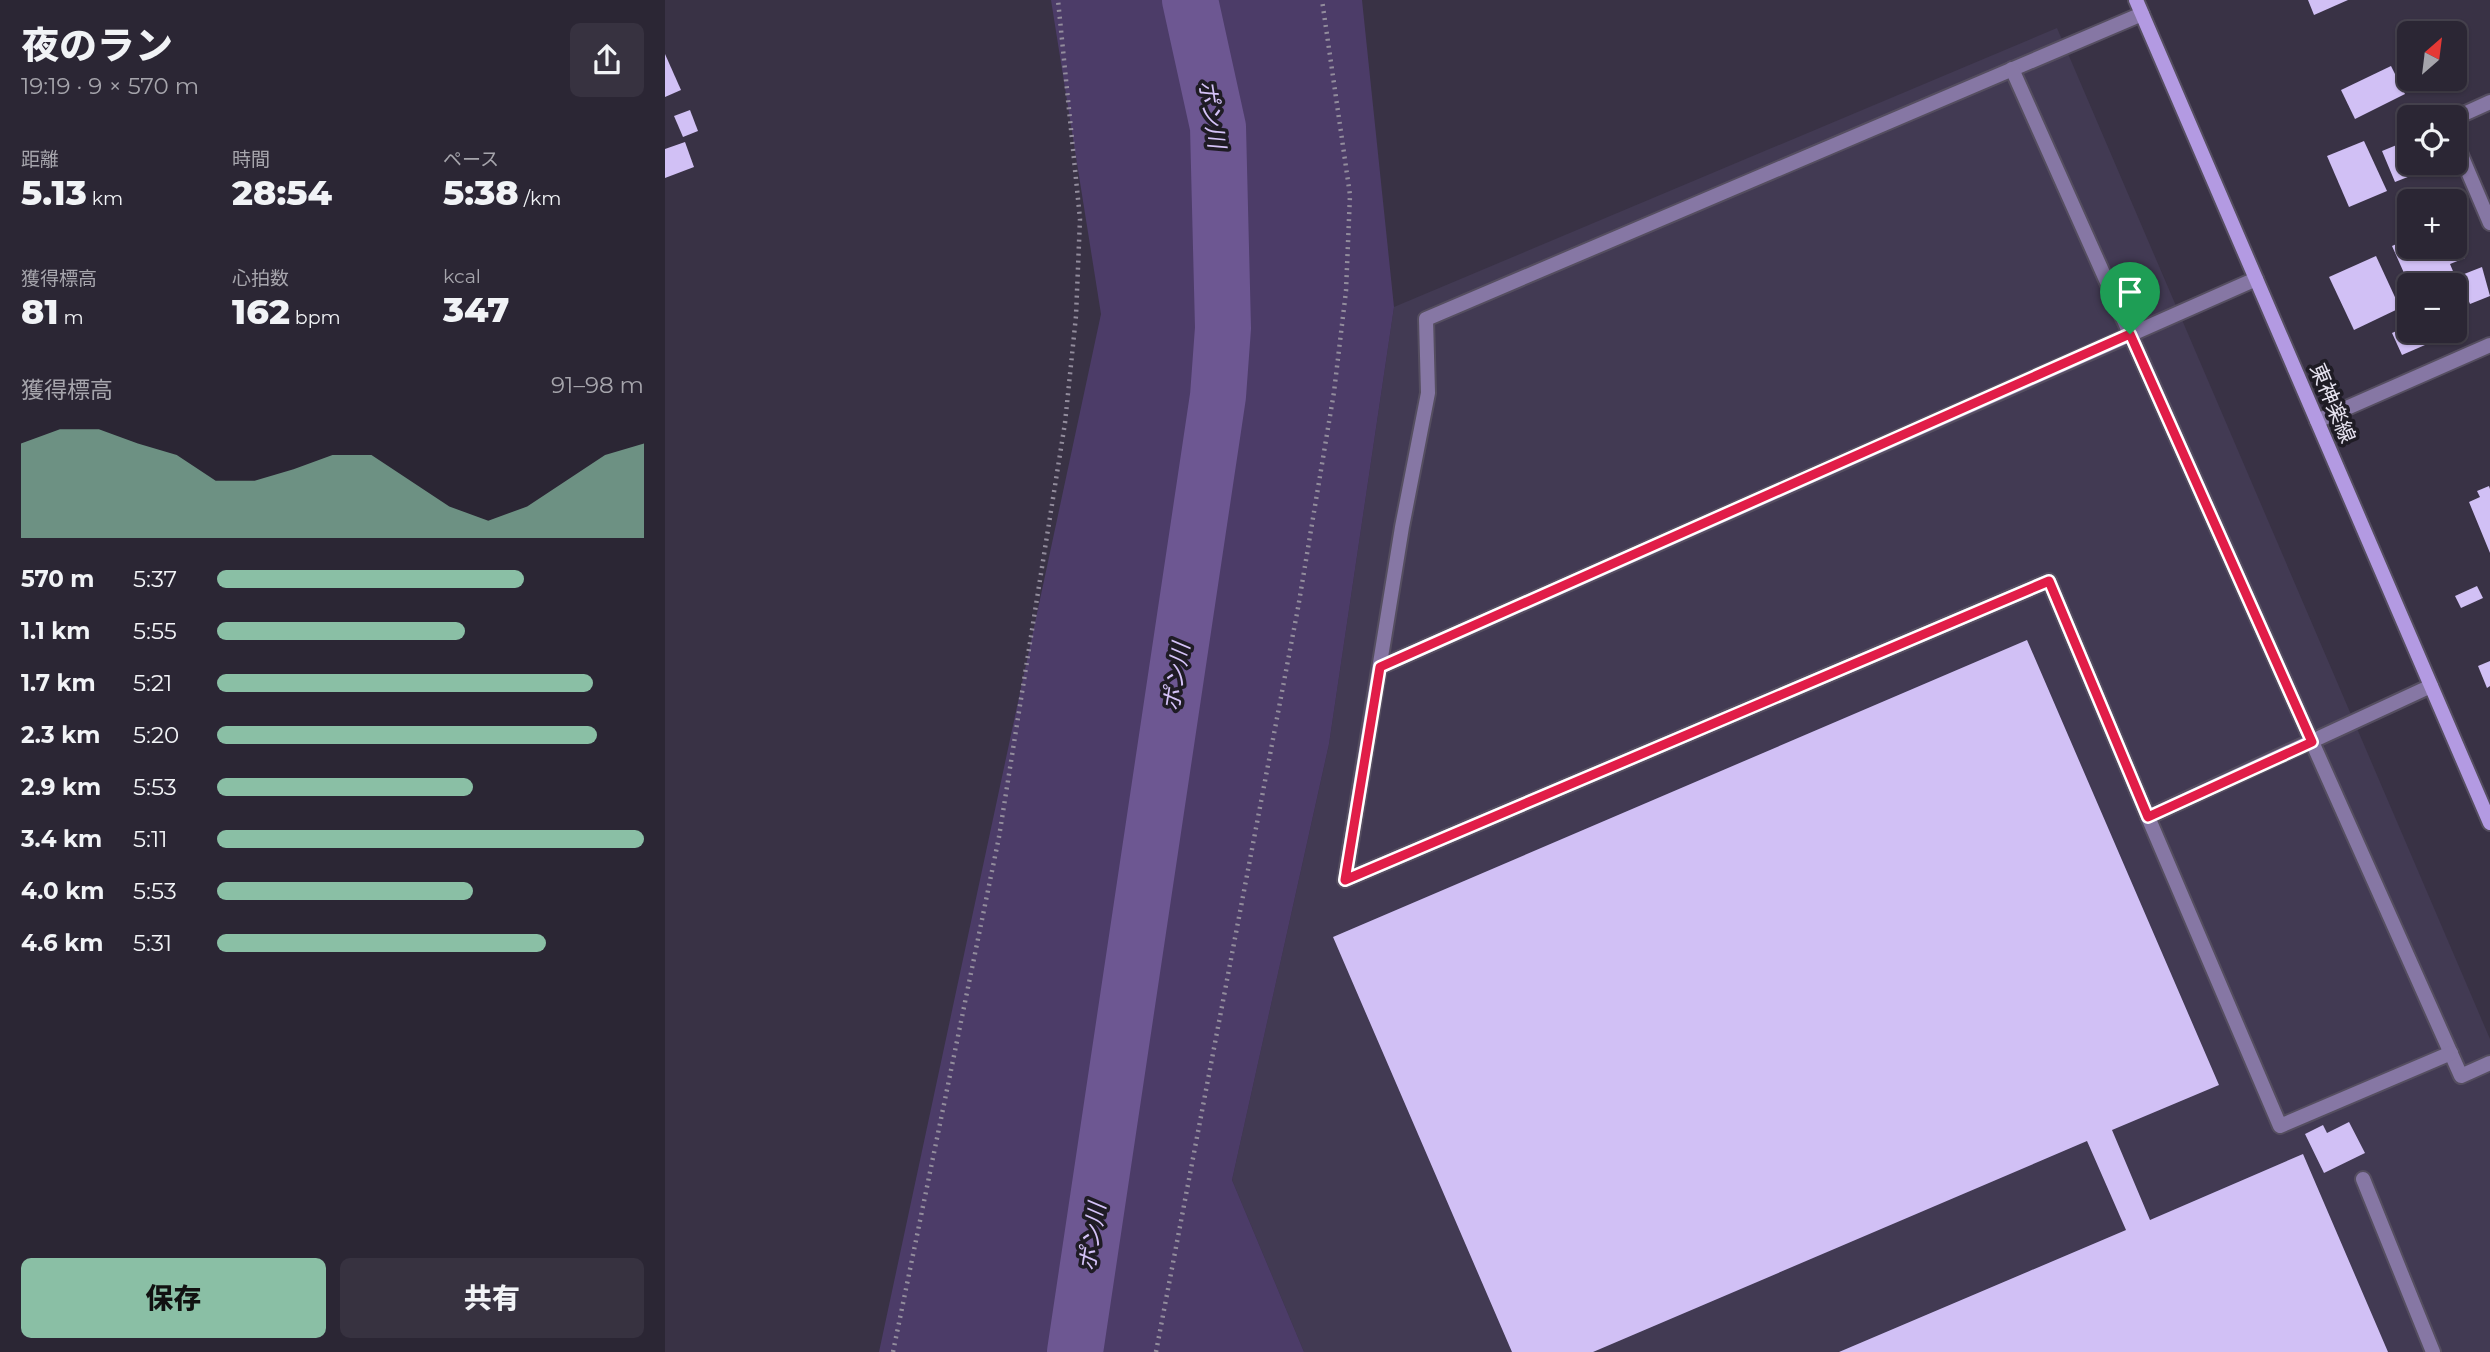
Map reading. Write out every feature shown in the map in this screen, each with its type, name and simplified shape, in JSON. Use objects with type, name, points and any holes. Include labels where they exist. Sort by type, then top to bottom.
[{"type":"main road","name":"東神楽線","points":[[2139,7],[2490,823]]},
{"type":"street","points":[[2139,7],[2012,69],[1426,320],[1429,393],[1402,527],[1345,880],[2049,581],[2280,1126],[2451,1054]]},
{"type":"street","points":[[2012,69],[2461,1076],[2490,1063]]},
{"type":"street","points":[[2467,113],[2490,102]]},
{"type":"street","points":[[2467,169],[2490,223]]},
{"type":"street","points":[[1380,667],[2256,279]]},
{"type":"street","points":[[2317,421],[2490,345]]},
{"type":"street","points":[[2148,817],[2431,686]]},
{"type":"street","points":[[2363,1179],[2433,1352]]},
{"type":"path","points":[[893,1352],[999,837],[1065,423],[1076,316],[1080,219],[1058,0]]},
{"type":"path","points":[[1156,1352],[1298,608],[1336,379],[1346,291],[1350,195],[1322,0]]},
{"type":"shaded area","points":[[1051,0],[1362,0],[1394,307],[1329,744],[1232,1180],[1304,1352],[879,1352],[1101,314]]},
{"type":"shaded area","points":[[2057,28],[2490,1039],[2490,1352],[1304,1352],[1232,1180],[1329,744],[1394,307]]},
{"type":"building","points":[[2308,0],[2348,0],[2314,15]]},
{"type":"building","points":[[665,54],[681,90],[665,97]]},
{"type":"building","points":[[2391,66],[2397,78],[2397,91],[2404,91],[2405,94],[2355,119],[2341,90]]},
{"type":"building","points":[[690,110],[698,131],[683,137],[674,116]]},
{"type":"building","points":[[2364,141],[2387,191],[2349,207],[2327,156]]},
{"type":"building","points":[[685,142],[694,167],[665,178],[665,149]]},
{"type":"building","points":[[2397,145],[2397,175],[2413,175],[2395,182],[2382,151]]},
{"type":"building","points":[[2397,244],[2397,257],[2392,246]]},
{"type":"building","points":[[2376,256],[2397,302],[2397,309],[2354,330],[2329,277]]},
{"type":"building","points":[[2398,259],[2462,259],[2450,264],[2454,273],[2404,273]]},
{"type":"building","points":[[2482,267],[2490,296],[2470,304],[2467,296],[2467,273]]},
{"type":"building","points":[[2397,331],[2397,343],[2425,345],[2402,355],[2392,333]]},
{"type":"building","points":[[2489,486],[2490,553],[2469,502],[2480,497],[2477,491]]},
{"type":"building","points":[[2477,586],[2483,598],[2461,608],[2455,596]]},
{"type":"building","points":[[2027,640],[2219,1085],[2112,1130],[2150,1220],[2303,1154],[2388,1352],[1839,1352],[2126,1230],[2087,1141],[1593,1352],[1512,1352],[1333,937]]},
{"type":"building","points":[[2490,661],[2490,686],[2487,688],[2478,666]]},
{"type":"building","points":[[2349,1122],[2365,1153],[2324,1173],[2305,1134],[2323,1125],[2327,1133]]},
{"type":"waterway","name":"ポン川","points":[[1075,1352],[1218,396],[1223,328],[1218,127],[1190,0]]},
{"type":"route","points":[[2130,334],[2312,742],[2148,817],[2049,581],[1669,740],[1345,880],[1380,667],[2130,334]]}]
